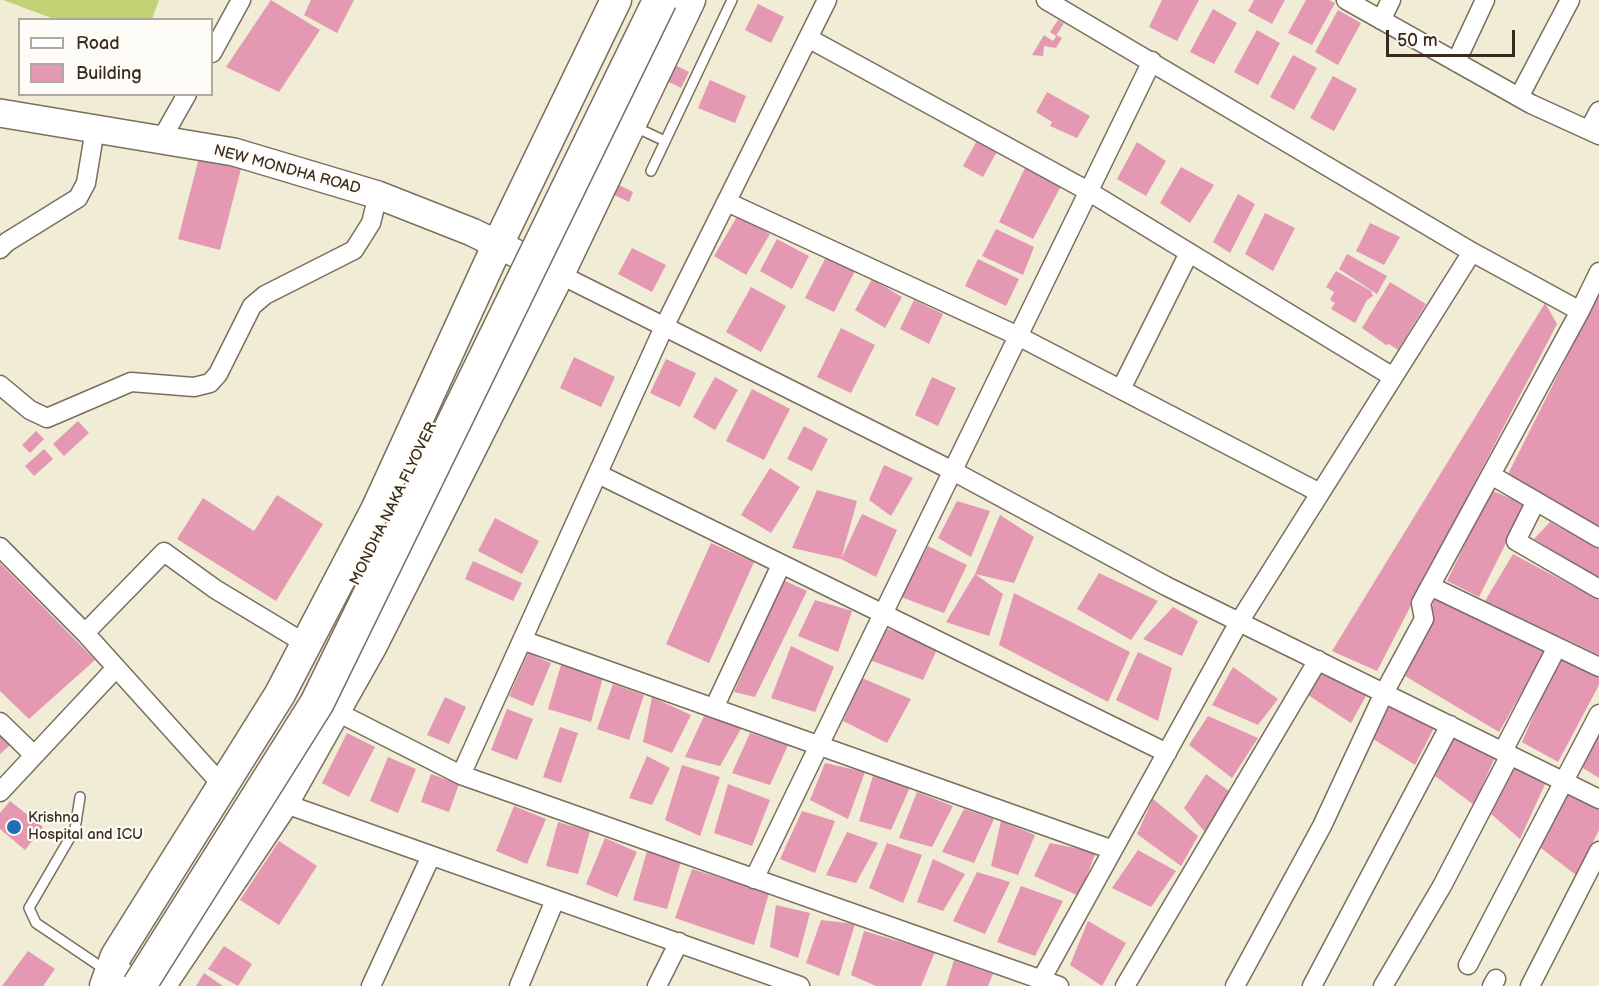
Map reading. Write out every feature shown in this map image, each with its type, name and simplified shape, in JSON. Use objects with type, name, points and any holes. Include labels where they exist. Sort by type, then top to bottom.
[{"type":"highway","name":"MONDHA NAKA FLYOVER","points":[[117,982],[288,716],[326,645],[635,0]]},
{"type":"highway","name":"MONDHA NAKA FLYOVER","points":[[117,982],[276,770],[328,682],[660,0]]},
{"type":"main road","points":[[117,982],[116,956],[280,694],[376,510],[498,244],[616,0]]},
{"type":"main road","points":[[160,986],[283,803],[371,647],[559,274],[690,0]]},
{"type":"street","points":[[213,51],[240,0]]},
{"type":"street","points":[[461,775],[664,327],[827,0]]},
{"type":"street","points":[[1346,0],[1519,97],[1594,133],[1599,111]]},
{"type":"street","points":[[1381,20],[1391,0]]},
{"type":"street","points":[[1456,62],[1485,0]]},
{"type":"street","points":[[1519,97],[1570,0]]},
{"type":"street","points":[[1053,2],[1472,252],[1580,311]]},
{"type":"street","points":[[808,38],[1088,191],[1393,377]]},
{"type":"street","points":[[754,879],[880,614],[1152,61]]},
{"type":"street","points":[[161,140],[186,96]]},
{"type":"street","name":"NEW MONDHA ROAD","points":[[0,113],[234,152],[378,195],[498,244],[559,274]]},
{"type":"street","points":[[0,249],[7,242],[78,198],[86,183],[95,129]]},
{"type":"street","points":[[0,385],[30,410],[47,418],[132,382],[194,387],[210,383],[218,374],[252,306],[265,295],[354,250],[371,223],[378,195]]},
{"type":"street","points":[[727,202],[1016,335],[1320,493]]},
{"type":"street","points":[[1041,980],[1239,622],[1472,252]]},
{"type":"street","points":[[1121,389],[1189,253]]},
{"type":"street","points":[[1235,986],[1322,826],[1384,693],[1425,619],[1421,603],[1599,272]]},
{"type":"street","points":[[559,274],[951,470],[1166,586],[1599,799]]},
{"type":"street","points":[[598,474],[1167,753]]},
{"type":"street","points":[[1491,475],[1599,538]]},
{"type":"street","points":[[1536,501],[1516,541],[1599,589]]},
{"type":"street","points":[[0,547],[85,633],[222,785]]},
{"type":"street","points":[[85,633],[164,552],[215,589],[306,644]]},
{"type":"street","points":[[714,708],[781,565]]},
{"type":"street","points":[[1430,586],[1599,667]]},
{"type":"street","points":[[522,640],[1113,850]]},
{"type":"street","points":[[1383,986],[1442,886],[1557,647]]},
{"type":"street","points":[[1125,986],[1318,660]]},
{"type":"street","points":[[0,792],[116,668]]},
{"type":"street","points":[[335,711],[461,775],[1059,986]]},
{"type":"street","points":[[1468,965],[1599,714]]},
{"type":"street","points":[[0,722],[34,755]]},
{"type":"street","points":[[1312,986],[1450,725]]},
{"type":"street","points":[[283,803],[800,986]]},
{"type":"street","points":[[1530,986],[1599,851]]},
{"type":"street","points":[[371,986],[431,856]]},
{"type":"street","points":[[519,986],[555,900]]},
{"type":"street","points":[[657,986],[679,942]]},
{"type":"lane","points":[[651,171],[732,0]]},
{"type":"lane","points":[[631,125],[665,141]]},
{"type":"lane","points":[[80,797],[75,830],[38,889],[30,908],[36,923],[117,982]]},
{"type":"green space","points":[[3,0],[159,0],[152,18],[52,18]]},
{"type":"building","points":[[271,0],[320,30],[279,92],[226,67]]},
{"type":"building","points":[[311,0],[354,0],[337,33],[304,15]]},
{"type":"building","points":[[1162,0],[1199,0],[1177,41],[1149,27]]},
{"type":"building","points":[[1254,0],[1285,0],[1272,24],[1248,11]]},
{"type":"building","points":[[1306,0],[1329,0],[1335,3],[1312,45],[1288,33]]},
{"type":"building","points":[[758,4],[784,17],[771,43],[745,30]]},
{"type":"building","points":[[1213,9],[1237,23],[1214,64],[1190,52]]},
{"type":"building","points":[[1338,10],[1361,23],[1338,65],[1315,52]]},
{"type":"building","points":[[1058,20],[1064,23],[1056,36],[1050,32]]},
{"type":"building","points":[[1257,30],[1280,43],[1258,85],[1234,72]]},
{"type":"building","points":[[1044,35],[1053,41],[1057,35],[1062,38],[1056,48],[1044,46],[1043,56],[1032,55]]},
{"type":"building","points":[[1293,55],[1317,68],[1294,110],[1270,97]]},
{"type":"building","points":[[667,61],[689,72],[681,88],[659,77]]},
{"type":"building","points":[[1333,76],[1357,89],[1334,131],[1310,118]]},
{"type":"building","points":[[710,80],[746,96],[735,123],[698,108]]},
{"type":"building","points":[[1047,92],[1090,116],[1077,138],[1050,126],[1052,122],[1036,112]]},
{"type":"building","points":[[980,135],[1000,146],[983,177],[963,166]]},
{"type":"building","points":[[1137,142],[1166,161],[1146,196],[1117,179]]},
{"type":"building","points":[[200,154],[242,165],[220,250],[178,239]]},
{"type":"building","points":[[1181,167],[1214,185],[1190,223],[1160,203]]},
{"type":"building","points":[[1025,168],[1061,186],[1033,239],[999,222]]},
{"type":"building","points":[[609,180],[633,192],[629,202],[604,190]]},
{"type":"building","points":[[1238,194],[1255,204],[1230,253],[1213,242]]},
{"type":"building","points":[[1265,213],[1295,228],[1273,271],[1245,254]]},
{"type":"building","points":[[738,215],[770,234],[746,275],[714,256]]},
{"type":"building","points":[[1370,223],[1400,237],[1384,265],[1356,251]]},
{"type":"building","points":[[996,229],[1034,247],[1023,275],[982,256]]},
{"type":"building","points":[[777,239],[809,256],[792,289],[760,271]]},
{"type":"building","points":[[632,248],[666,265],[652,292],[618,274]]},
{"type":"building","points":[[1347,254],[1387,276],[1377,294],[1339,269]]},
{"type":"building","points":[[826,257],[855,271],[834,312],[805,298]]},
{"type":"building","points":[[978,259],[1019,279],[1006,306],[965,286]]},
{"type":"building","points":[[1336,271],[1371,291],[1373,296],[1367,300],[1355,323],[1331,309],[1335,303],[1330,300],[1334,292],[1326,287]]},
{"type":"building","points":[[872,279],[902,297],[885,328],[855,310]]},
{"type":"building","points":[[1390,282],[1426,304],[1398,350],[1389,344],[1386,345],[1362,328]]},
{"type":"building","points":[[751,287],[786,306],[761,352],[726,332]]},
{"type":"building","points":[[1599,293],[1599,529],[1508,474]]},
{"type":"building","points":[[914,300],[943,314],[929,344],[900,329]]},
{"type":"building","points":[[1545,303],[1557,324],[1377,671],[1332,651]]},
{"type":"building","points":[[841,328],[875,345],[851,393],[817,377]]},
{"type":"building","points":[[574,357],[615,377],[601,407],[560,388]]},
{"type":"building","points":[[666,359],[696,373],[680,407],[650,393]]},
{"type":"building","points":[[715,377],[738,390],[715,430],[693,417]]},
{"type":"building","points":[[932,377],[956,388],[938,426],[915,415]]},
{"type":"building","points":[[752,389],[790,409],[764,460],[726,441]]},
{"type":"building","points":[[78,421],[89,433],[64,456],[53,444]]},
{"type":"building","points":[[804,426],[828,439],[812,471],[787,459]]},
{"type":"building","points":[[36,431],[44,439],[30,453],[22,445]]},
{"type":"building","points":[[44,449],[53,459],[34,476],[25,466]]},
{"type":"building","points":[[884,465],[913,478],[891,516],[869,500]]},
{"type":"building","points":[[770,468],[800,487],[771,533],[741,515]]},
{"type":"building","points":[[817,490],[857,501],[841,559],[792,548]]},
{"type":"building","points":[[1491,490],[1525,505],[1479,597],[1447,581]]},
{"type":"building","points":[[277,495],[323,524],[276,601],[177,539],[203,498],[254,531]]},
{"type":"building","points":[[957,501],[990,511],[971,557],[938,538]]},
{"type":"building","points":[[862,514],[897,530],[876,577],[841,559]]},
{"type":"building","points":[[1000,515],[1034,537],[1014,583],[975,574]]},
{"type":"building","points":[[495,518],[539,541],[522,574],[478,551]]},
{"type":"building","points":[[1550,522],[1599,549],[1599,578],[1534,539]]},
{"type":"building","points":[[711,543],[754,562],[709,663],[666,644]]},
{"type":"building","points":[[928,546],[967,565],[944,613],[901,597]]},
{"type":"building","points":[[1513,554],[1599,600],[1599,655],[1485,601]]},
{"type":"building","points":[[473,561],[522,583],[513,601],[465,579]]},
{"type":"building","points":[[0,563],[95,660],[29,719],[0,691]]},
{"type":"building","points":[[1099,573],[1158,601],[1131,640],[1077,609]]},
{"type":"building","points":[[975,574],[1003,594],[989,636],[946,622]]},
{"type":"building","points":[[783,580],[807,591],[755,697],[734,692]]},
{"type":"building","points":[[1014,593],[1130,652],[1108,702],[999,645]]},
{"type":"building","points":[[1435,599],[1546,650],[1499,732],[1405,676]]},
{"type":"building","points":[[815,600],[852,611],[838,652],[798,636]]},
{"type":"building","points":[[1173,607],[1198,621],[1182,656],[1143,639]]},
{"type":"building","points":[[886,629],[940,643],[923,680],[870,660]]},
{"type":"building","points":[[791,646],[834,667],[815,712],[771,698]]},
{"type":"building","points":[[1138,652],[1172,668],[1158,721],[1116,700]]},
{"type":"building","points":[[528,653],[551,663],[533,706],[509,696]]},
{"type":"building","points":[[1560,656],[1599,678],[1599,685],[1558,762],[1522,742]]},
{"type":"building","points":[[561,665],[603,677],[591,722],[548,709]]},
{"type":"building","points":[[1233,667],[1278,699],[1258,725],[1212,705]]},
{"type":"building","points":[[1319,673],[1367,694],[1351,723],[1308,695]]},
{"type":"building","points":[[862,678],[911,699],[887,743],[843,721]]},
{"type":"building","points":[[613,684],[644,695],[629,740],[597,729]]},
{"type":"building","points":[[445,697],[466,707],[449,744],[427,735]]},
{"type":"building","points":[[652,697],[691,715],[672,753],[643,742]]},
{"type":"building","points":[[1388,705],[1435,726],[1415,765],[1370,737]]},
{"type":"building","points":[[507,709],[533,719],[517,760],[491,750]]},
{"type":"building","points":[[704,716],[742,727],[720,766],[685,757]]},
{"type":"building","points":[[1208,716],[1258,738],[1232,778],[1189,745]]},
{"type":"building","points":[[1599,726],[1599,778],[1583,768]]},
{"type":"building","points":[[560,727],[578,733],[561,783],[543,777]]},
{"type":"building","points":[[347,733],[375,747],[349,797],[322,783]]},
{"type":"building","points":[[750,733],[788,745],[770,785],[732,773]]},
{"type":"building","points":[[0,735],[10,745],[0,754]]},
{"type":"building","points":[[1453,739],[1495,757],[1474,805],[1435,776]]},
{"type":"building","points":[[647,756],[670,768],[652,805],[629,798]]},
{"type":"building","points":[[388,757],[416,769],[398,813],[370,801]]},
{"type":"building","points":[[825,763],[865,772],[848,819],[810,800]]},
{"type":"building","points":[[682,765],[720,777],[700,836],[665,820]]},
{"type":"building","points":[[1514,768],[1546,782],[1520,839],[1491,814]]},
{"type":"building","points":[[431,774],[459,784],[449,812],[421,802]]},
{"type":"building","points":[[1206,774],[1229,791],[1205,832],[1184,808]]},
{"type":"building","points":[[873,776],[911,785],[891,830],[859,821]]},
{"type":"building","points":[[728,784],[770,800],[752,846],[714,833]]},
{"type":"building","points":[[1559,789],[1599,807],[1599,830],[1576,875],[1537,845]]},
{"type":"building","points":[[917,792],[953,806],[932,847],[899,838]]},
{"type":"building","points":[[1153,799],[1198,836],[1181,866],[1137,834]]},
{"type":"building","points":[[10,801],[43,827],[25,850],[0,829],[0,813]]},
{"type":"building","points":[[514,806],[546,819],[527,864],[496,851]]},
{"type":"building","points":[[964,809],[994,819],[974,863],[942,852]]},
{"type":"building","points":[[802,811],[835,821],[815,873],[780,859]]},
{"type":"building","points":[[1001,821],[1035,835],[1018,875],[991,866]]},
{"type":"building","points":[[558,822],[590,831],[578,874],[546,866]]},
{"type":"building","points":[[847,832],[878,843],[856,883],[826,875]]},
{"type":"building","points":[[605,838],[637,852],[617,897],[586,884]]},
{"type":"building","points":[[279,841],[317,866],[279,925],[240,900]]},
{"type":"building","points":[[887,843],[922,855],[903,903],[869,888]]},
{"type":"building","points":[[1050,843],[1096,852],[1079,896],[1034,876]]},
{"type":"building","points":[[1138,850],[1176,871],[1151,907],[1112,888]]},
{"type":"building","points":[[647,851],[681,861],[667,909],[633,900]]},
{"type":"building","points":[[933,859],[965,874],[943,911],[917,902]]},
{"type":"building","points":[[692,869],[769,893],[754,945],[675,918]]},
{"type":"building","points":[[977,872],[1010,882],[985,934],[953,921]]},
{"type":"building","points":[[1021,886],[1063,901],[1035,956],[997,942]]},
{"type":"building","points":[[776,905],[810,913],[798,958],[770,947]]},
{"type":"building","points":[[821,920],[855,924],[839,976],[806,963]]},
{"type":"building","points":[[1088,921],[1126,943],[1102,986],[1070,965]]},
{"type":"building","points":[[864,931],[935,952],[921,986],[876,986],[851,975]]},
{"type":"building","points":[[224,946],[252,964],[238,986],[208,969]]},
{"type":"building","points":[[28,951],[55,969],[43,986],[2,986]]},
{"type":"building","points":[[954,960],[993,974],[988,986],[946,986]]},
{"type":"building","points":[[204,973],[223,986],[196,986]]},
{"type":"place","name":"Krishna Hospital and ICU","points":[[14,827]]}]
